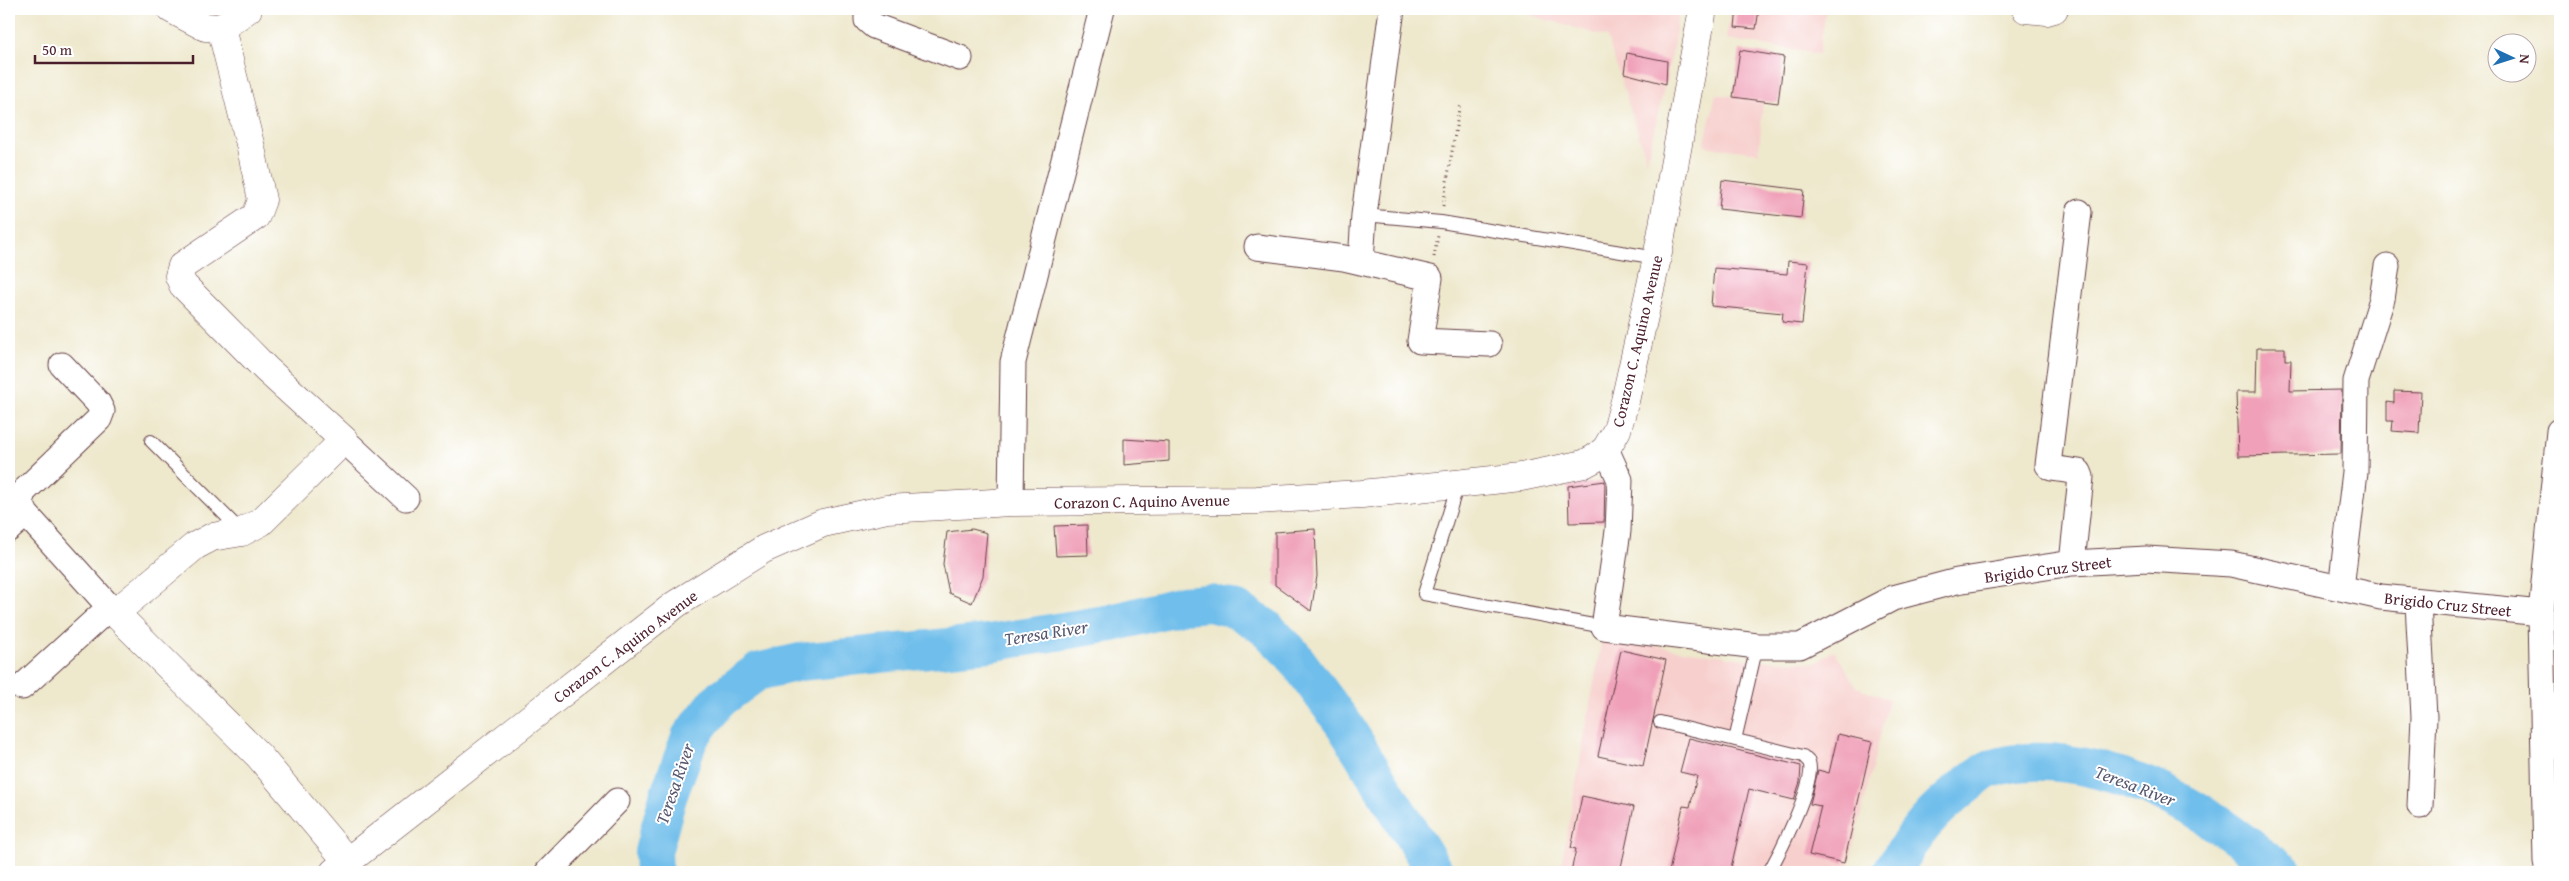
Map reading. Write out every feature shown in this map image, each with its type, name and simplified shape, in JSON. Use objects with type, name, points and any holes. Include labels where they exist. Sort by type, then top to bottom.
[{"type":"main road","points":[[171,9],[205,27],[221,28],[248,9]]},
{"type":"main road","name":"Corazon C. Aquino Avenue","points":[[346,869],[676,604],[764,549],[823,523],[887,509],[1011,502],[1257,500],[1362,494],[1521,477],[1584,464],[1606,449],[1617,430],[1625,401],[1657,258],[1703,9]]},
{"type":"main road","points":[[2026,9],[2047,11],[2054,9]]},
{"type":"main road","points":[[221,28],[262,200],[256,216],[182,266],[179,276],[183,285],[266,369],[344,440],[261,522],[242,532],[212,537],[195,546],[113,610],[258,756],[346,869]]},
{"type":"street","points":[[867,9],[866,20],[874,26],[960,58]]},
{"type":"street","points":[[1011,502],[1013,362],[1102,9]]},
{"type":"street","points":[[1361,262],[1364,214],[1392,9]]},
{"type":"street","points":[[2072,563],[2081,477],[2079,472],[2051,468],[2048,465],[2079,212]]},
{"type":"street","points":[[1257,248],[1361,262],[1430,278],[1420,341],[1489,344]]},
{"type":"street","points":[[2341,588],[2356,472],[2356,381],[2382,299],[2387,266]]},
{"type":"street","points":[[22,687],[113,610],[17,522],[22,493],[99,419],[102,411],[98,403],[62,365]]},
{"type":"street","points":[[2550,867],[2541,613],[2559,431]]},
{"type":"street","points":[[344,440],[406,498]]},
{"type":"street","points":[[1604,627],[1618,531],[1620,480],[1606,449]]},
{"type":"street","name":"Brigido Cruz Street","points":[[1604,627],[1756,646],[1800,646],[1892,598],[1957,581],[2072,563],[2146,559],[2231,564],[2418,603],[2541,613]]},
{"type":"street","points":[[2418,603],[2424,717],[2420,806]]},
{"type":"street","points":[[548,872],[616,801]]},
{"type":"lane","points":[[1364,214],[1441,222],[1657,258]]},
{"type":"lane","points":[[151,441],[242,532]]},
{"type":"lane","points":[[1458,484],[1424,594],[1604,627]]},
{"type":"lane","points":[[1735,740],[1756,646]]},
{"type":"lane","points":[[1660,722],[1803,756],[1809,762],[1810,776],[1787,842],[1769,872]]},
{"type":"path","points":[[1430,278],[1460,103]]},
{"type":"shaded area","points":[[1509,9],[1679,9],[1673,49],[1647,161],[1607,37]]},
{"type":"shaded area","points":[[1731,9],[1826,9],[1819,54],[1726,39]]},
{"type":"shaded area","points":[[1716,94],[1763,101],[1759,153],[1704,146]]},
{"type":"shaded area","points":[[1602,638],[1744,659],[1816,663],[1834,650],[1857,687],[1889,699],[1847,872],[1560,872]]},
{"type":"building","points":[[1737,9],[1759,9],[1756,29],[1735,27]]},
{"type":"building","points":[[1740,50],[1784,57],[1778,103],[1733,97]]},
{"type":"building","points":[[1627,53],[1667,61],[1666,84],[1624,73]]},
{"type":"building","points":[[1722,180],[1804,190],[1801,218],[1719,209]]},
{"type":"building","points":[[1788,261],[1808,263],[1802,324],[1782,322],[1783,313],[1711,306],[1714,268],[1787,274]]},
{"type":"building","points":[[2257,348],[2285,348],[2285,360],[2291,360],[2290,391],[2342,390],[2341,454],[2238,456],[2236,392],[2256,392]]},
{"type":"building","points":[[2394,391],[2421,392],[2419,433],[2392,431],[2393,421],[2387,421],[2387,402],[2394,403]]},
{"type":"building","points":[[1124,439],[1169,442],[1169,461],[1124,465]]},
{"type":"building","points":[[1605,481],[1604,522],[1569,523],[1568,486]]},
{"type":"building","points":[[1087,525],[1088,555],[1056,556],[1054,526]]},
{"type":"building","points":[[972,529],[987,533],[983,576],[972,603],[949,593],[943,564],[947,532]]},
{"type":"building","points":[[1315,529],[1317,576],[1311,611],[1275,585],[1275,532]]},
{"type":"building","points":[[1621,650],[1666,660],[1643,766],[1598,756]]},
{"type":"building","points":[[1838,734],[1872,742],[1844,863],[1809,855],[1821,806],[1810,804],[1818,770],[1829,773]]},
{"type":"building","points":[[1689,738],[1801,766],[1800,782],[1794,800],[1749,789],[1730,872],[1669,872],[1683,806],[1690,807],[1697,776],[1680,772]]},
{"type":"building","points":[[1582,796],[1634,807],[1620,872],[1571,872],[1576,849],[1571,848]]},
{"type":"waterway","name":"Teresa River","points":[[654,872],[653,852],[668,797],[690,737],[719,700],[757,672],[800,662],[989,643],[1112,623],[1183,605],[1210,603],[1237,610],[1265,627],[1292,654],[1345,726],[1435,872]]},
{"type":"waterway","name":"Teresa River","points":[[1891,872],[1916,835],[1934,814],[1955,794],[1981,774],[1990,769],[2015,763],[2042,762],[2070,764],[2098,770],[2126,778],[2178,800],[2232,834],[2284,872]]}]
